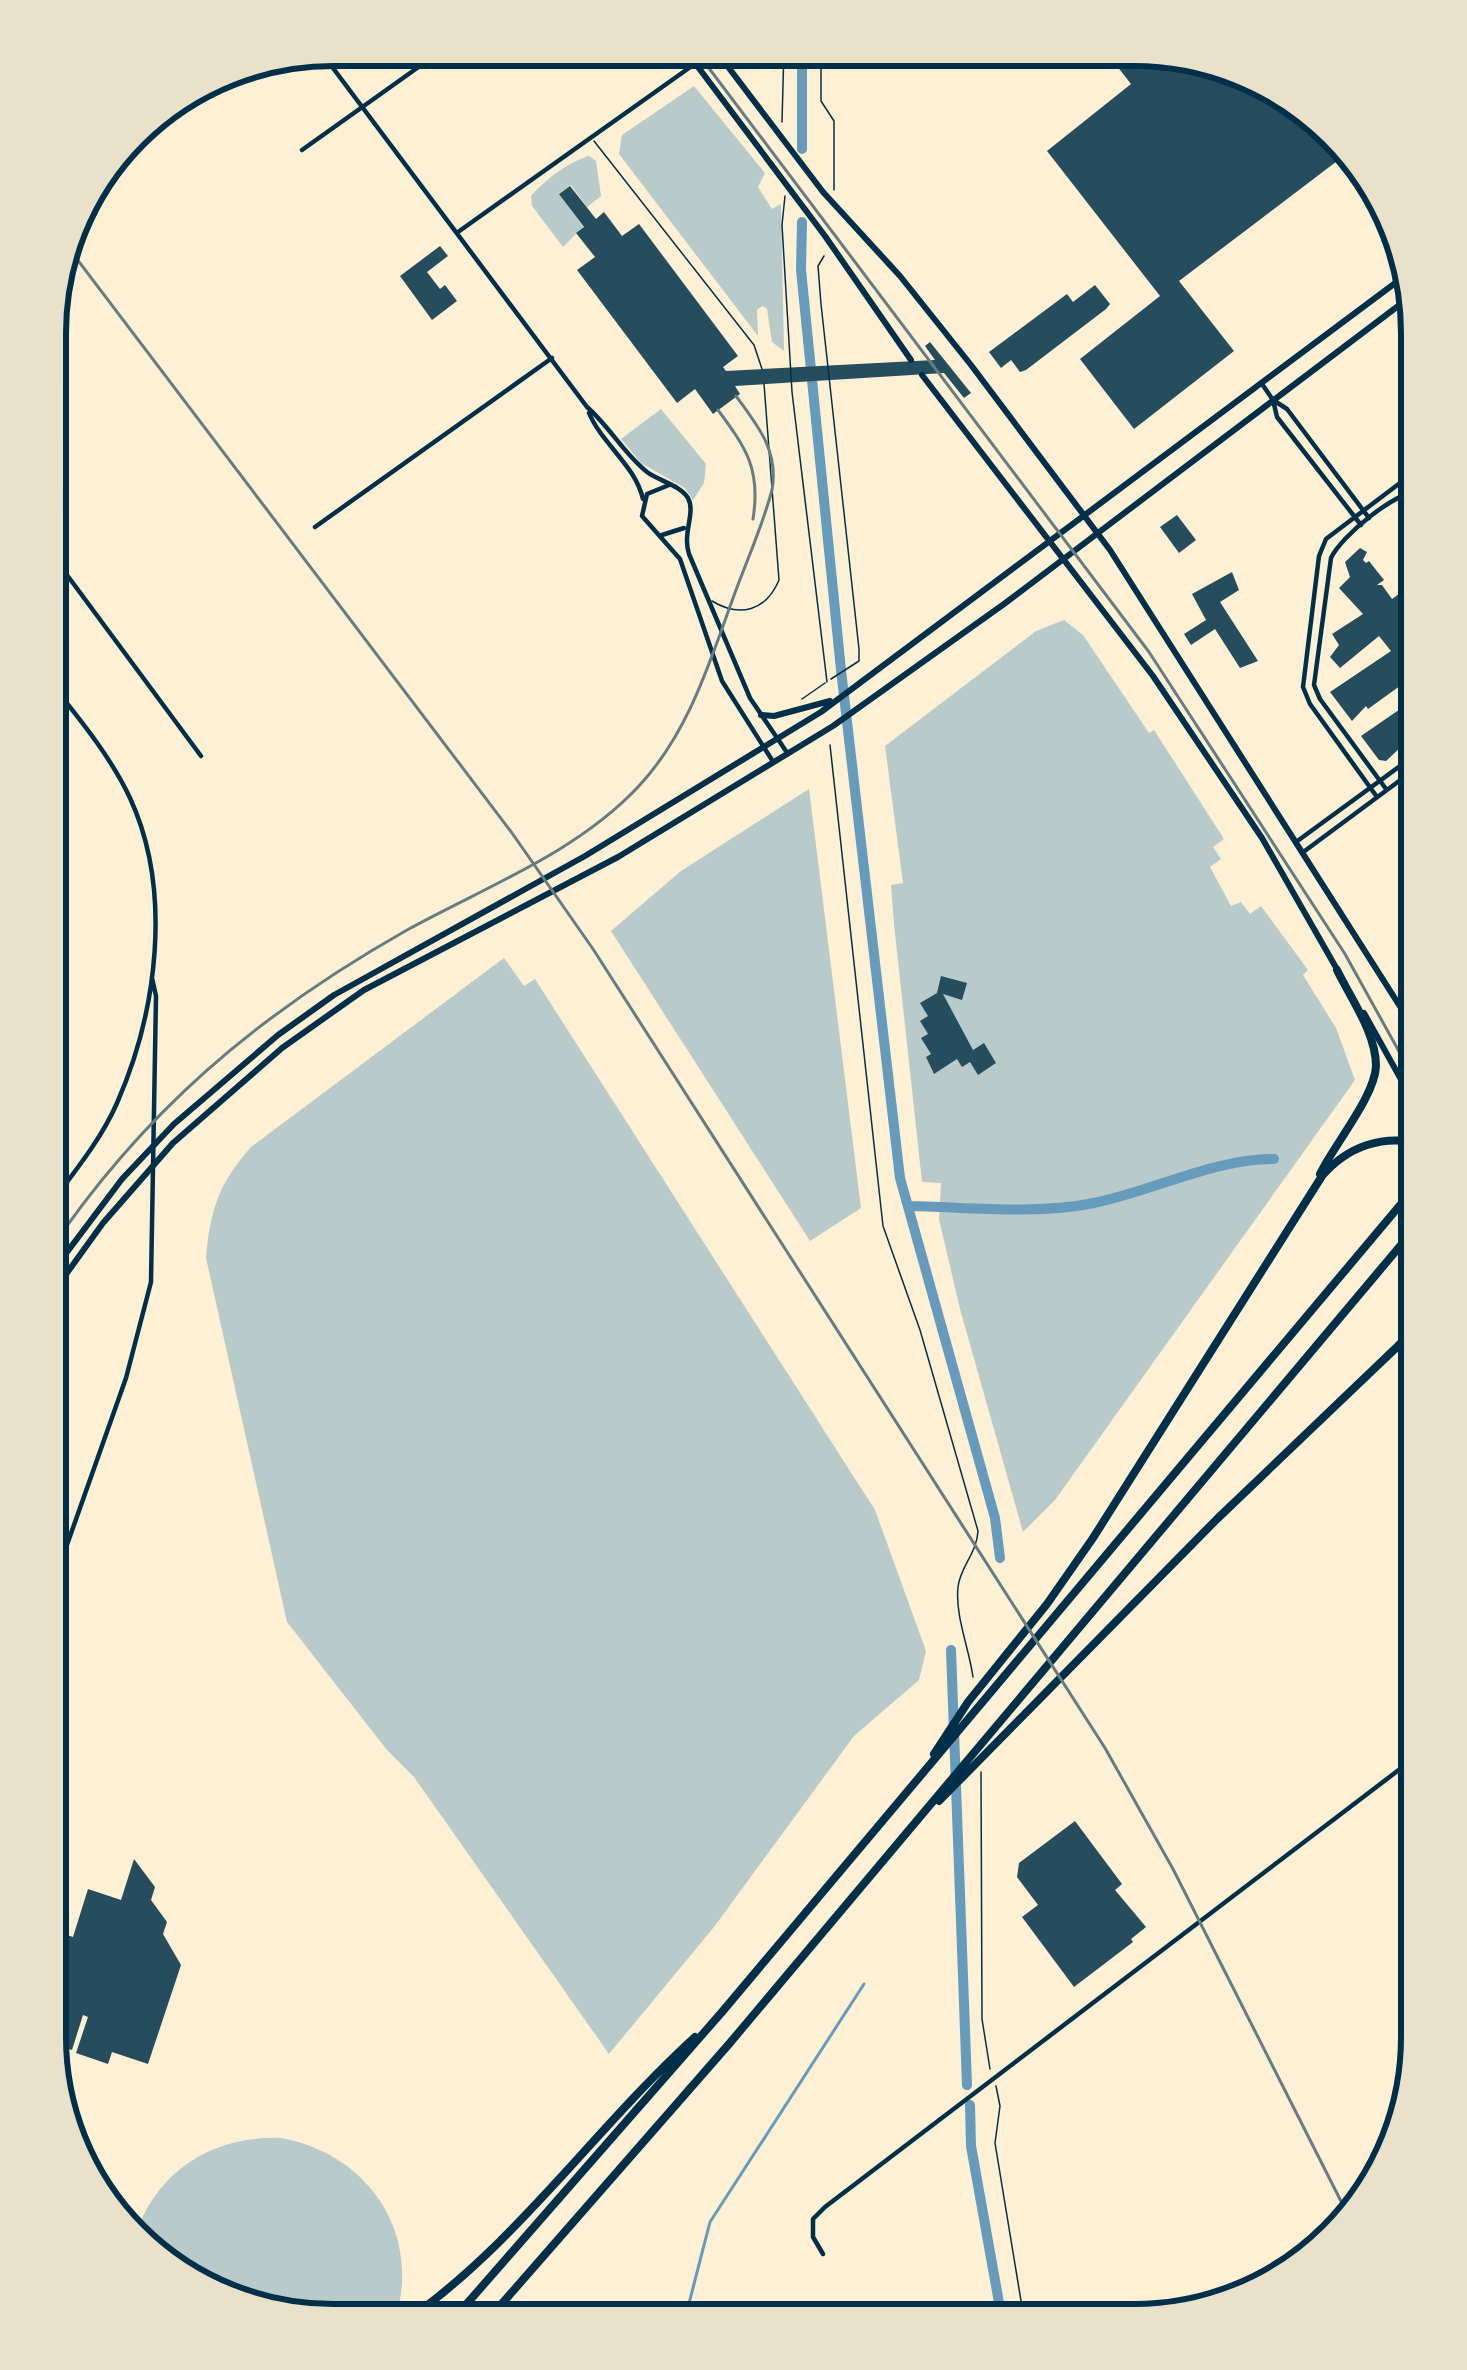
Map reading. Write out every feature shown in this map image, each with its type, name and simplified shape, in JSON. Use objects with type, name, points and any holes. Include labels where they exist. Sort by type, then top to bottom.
[{"type":"highway","points":[[913,1785],[968,1702],[1047,1604],[1149,1455],[1369,1088],[1376,1067],[1368,1034],[1337,970]]},
{"type":"highway","points":[[1312,1190],[1331,1166],[1360,1147],[1401,1141]]},
{"type":"highway","points":[[467,2304],[722,2012],[1400,1204]]},
{"type":"highway","points":[[502,2304],[674,2109],[1400,1245]]},
{"type":"highway","points":[[916,1822],[1238,1498],[1399,1346]]},
{"type":"highway","points":[[426,2304],[492,2248],[660,2069],[722,2012]]},
{"type":"main road","points":[[698,66],[911,361]]},
{"type":"main road","points":[[727,66],[823,192],[925,308],[1097,532],[1401,1002]]},
{"type":"main road","points":[[66,1253],[122,1179],[161,1138],[278,1035],[334,994],[585,856],[779,740],[1396,282]]},
{"type":"main road","points":[[66,1274],[160,1156],[282,1048],[364,990],[618,857],[832,726],[1399,305]]},
{"type":"main road","points":[[922,375],[1143,662],[1203,749],[1271,853],[1401,1080]]},
{"type":"main road","points":[[761,715],[774,716],[833,700]]},
{"type":"street","points":[[332,66],[552,358],[587,407],[595,427],[637,481],[645,524],[662,535],[685,570],[722,681],[774,763]]},
{"type":"street","points":[[302,150],[419,66]]},
{"type":"street","points":[[458,232],[692,66]]},
{"type":"street","points":[[315,527],[552,358]]},
{"type":"street","points":[[1262,384],[1277,416],[1360,525]]},
{"type":"street","points":[[1273,400],[1287,409],[1369,518]]},
{"type":"street","points":[[587,407],[642,467],[682,490],[690,502],[688,554],[750,698],[788,754]]},
{"type":"street","points":[[1377,797],[1310,704],[1303,687],[1321,550],[1334,531],[1401,483]]},
{"type":"street","points":[[643,501],[653,489],[669,485]]},
{"type":"street","points":[[1386,789],[1314,685],[1332,554],[1360,525],[1401,495]]},
{"type":"street","points":[[662,535],[686,526]]},
{"type":"street","points":[[66,574],[201,756]]},
{"type":"street","points":[[66,703],[113,766],[142,829],[154,894],[152,978],[130,1069],[99,1136],[66,1183]]},
{"type":"street","points":[[1296,843],[1401,765]]},
{"type":"street","points":[[1302,853],[1401,779]]},
{"type":"street","points":[[66,1541],[126,1378],[151,1282],[156,996],[152,978]]},
{"type":"street","points":[[823,2254],[813,2237],[813,2219],[945,2113],[1400,1769]]},
{"type":"lane","points":[[591,137],[754,345],[762,369]]},
{"type":"lane","points":[[712,601],[734,612],[748,610],[769,598],[779,580],[764,384]]},
{"type":"path","points":[[782,139],[784,66]]},
{"type":"path","points":[[820,66],[821,101],[834,121],[834,191]]},
{"type":"path","points":[[784,180],[782,225],[792,392],[829,681]]},
{"type":"path","points":[[803,702],[802,698],[856,663],[859,649],[819,285],[818,266],[826,253]]},
{"type":"path","points":[[830,745],[883,1226],[920,1330],[978,1531],[976,1546],[960,1575],[958,1594],[973,1678]]},
{"type":"path","points":[[981,1772],[982,2019],[990,2069]]},
{"type":"path","points":[[996,2086],[1000,2106],[994,2144],[1021,2304]]},
{"type":"shaded area","points":[[694,86],[765,173],[758,187],[772,209],[781,204],[784,351],[772,342],[767,309],[757,310],[758,336],[619,154],[622,135]]},
{"type":"shaded area","points":[[589,156],[596,161],[601,196],[587,207],[571,185],[559,193],[583,227],[563,247],[532,206],[531,196],[556,173]]},
{"type":"shaded area","points":[[661,409],[706,464],[704,483],[693,500],[685,488],[641,463],[621,439]]},
{"type":"shaded area","points":[[1064,620],[1083,635],[1149,733],[1154,730],[1224,839],[1213,847],[1221,859],[1210,867],[1231,906],[1241,902],[1250,914],[1261,906],[1308,970],[1303,975],[1336,1028],[1355,1080],[1055,1500],[1023,1532],[960,1309],[939,1219],[941,1183],[922,1182],[891,885],[903,883],[885,746],[1036,631]]},
{"type":"shaded area","points":[[809,789],[861,1208],[810,1241],[611,931],[681,871]]},
{"type":"shaded area","points":[[504,958],[524,986],[535,979],[875,1510],[926,1651],[919,1680],[854,1736],[714,1927],[609,2054],[414,1777],[387,1750],[287,1622],[206,1258],[218,1198],[251,1147]]},
{"type":"shaded area","points":[[281,2138],[312,2147],[363,2180],[382,2203],[395,2230],[401,2259],[398,2304],[298,2302],[264,2295],[199,2268],[141,2222],[157,2193],[190,2162],[233,2143]]},
{"type":"building","points":[[1117,66],[1169,68],[1236,86],[1297,121],[1338,161],[1179,281],[1234,351],[1134,429],[1080,359],[1160,296],[1047,151],[1131,84]]},
{"type":"building","points":[[570,186],[596,219],[604,212],[622,236],[639,224],[738,356],[723,367],[726,371],[935,360],[925,346],[930,342],[971,393],[964,398],[944,373],[735,386],[740,394],[713,414],[695,389],[677,403],[577,270],[595,257],[576,233],[584,227],[559,194]]},
{"type":"building","points":[[440,246],[448,256],[427,272],[457,301],[432,320],[400,276]]},
{"type":"building","points":[[1095,285],[1110,304],[1106,309],[1026,370],[1020,372],[1011,360],[1001,368],[989,352],[1067,294],[1073,302]]},
{"type":"building","points":[[1177,515],[1196,540],[1179,553],[1160,527]]},
{"type":"building","points":[[1360,548],[1367,552],[1363,560],[1384,580],[1377,585],[1392,599],[1401,593],[1401,685],[1368,709],[1366,706],[1352,721],[1330,692],[1391,651],[1379,636],[1340,668],[1330,657],[1339,645],[1332,634],[1363,614],[1339,588],[1350,577],[1345,562]]},
{"type":"building","points":[[1232,572],[1239,590],[1220,602],[1258,661],[1240,668],[1215,629],[1191,645],[1184,634],[1206,620],[1192,594]]},
{"type":"building","points":[[1401,709],[1401,747],[1386,761],[1379,760],[1361,736]]},
{"type":"building","points":[[941,976],[967,983],[962,1000],[943,994],[973,1050],[984,1043],[996,1063],[978,1075],[970,1062],[962,1067],[957,1059],[934,1074],[926,1057],[931,1054],[921,1038],[928,1034],[920,1021],[928,1016],[920,1003],[937,993]]},
{"type":"building","points":[[1075,1821],[1122,1884],[1115,1890],[1146,1927],[1074,1987],[1022,1917],[1038,1905],[1017,1877],[1019,1863]]},
{"type":"building","points":[[134,1859],[155,1887],[151,1900],[167,1922],[163,1934],[181,1965],[148,2064],[112,2052],[108,2064],[76,2053],[88,2017],[83,2015],[72,2050],[67,2048],[67,1935],[73,1937],[88,1889],[121,1900]]},
{"type":"waterway","points":[[802,66],[802,149]]},
{"type":"waterway","points":[[802,222],[801,270],[841,670],[900,1178],[995,1518],[1000,1558]]},
{"type":"waterway","points":[[908,1206],[1071,1207],[1228,1164],[1274,1159]]},
{"type":"waterway","points":[[951,1650],[967,2085]]},
{"type":"waterway","points":[[689,2304],[710,2222],[864,1984]]},
{"type":"waterway","points":[[970,2105],[971,2146],[999,2304]]},
{"type":"tram line","points":[[707,66],[1149,652],[1345,954],[1401,1054]]},
{"type":"tram line","points":[[66,1228],[163,1112],[252,1033],[352,963],[587,831],[655,767],[705,675],[772,490],[769,451],[736,396]]},
{"type":"tram line","points":[[718,410],[749,460],[755,486],[753,519]]},
{"type":"railway","points":[[77,259],[512,833],[593,949],[1105,1748],[1173,1869],[1342,2203]]}]
